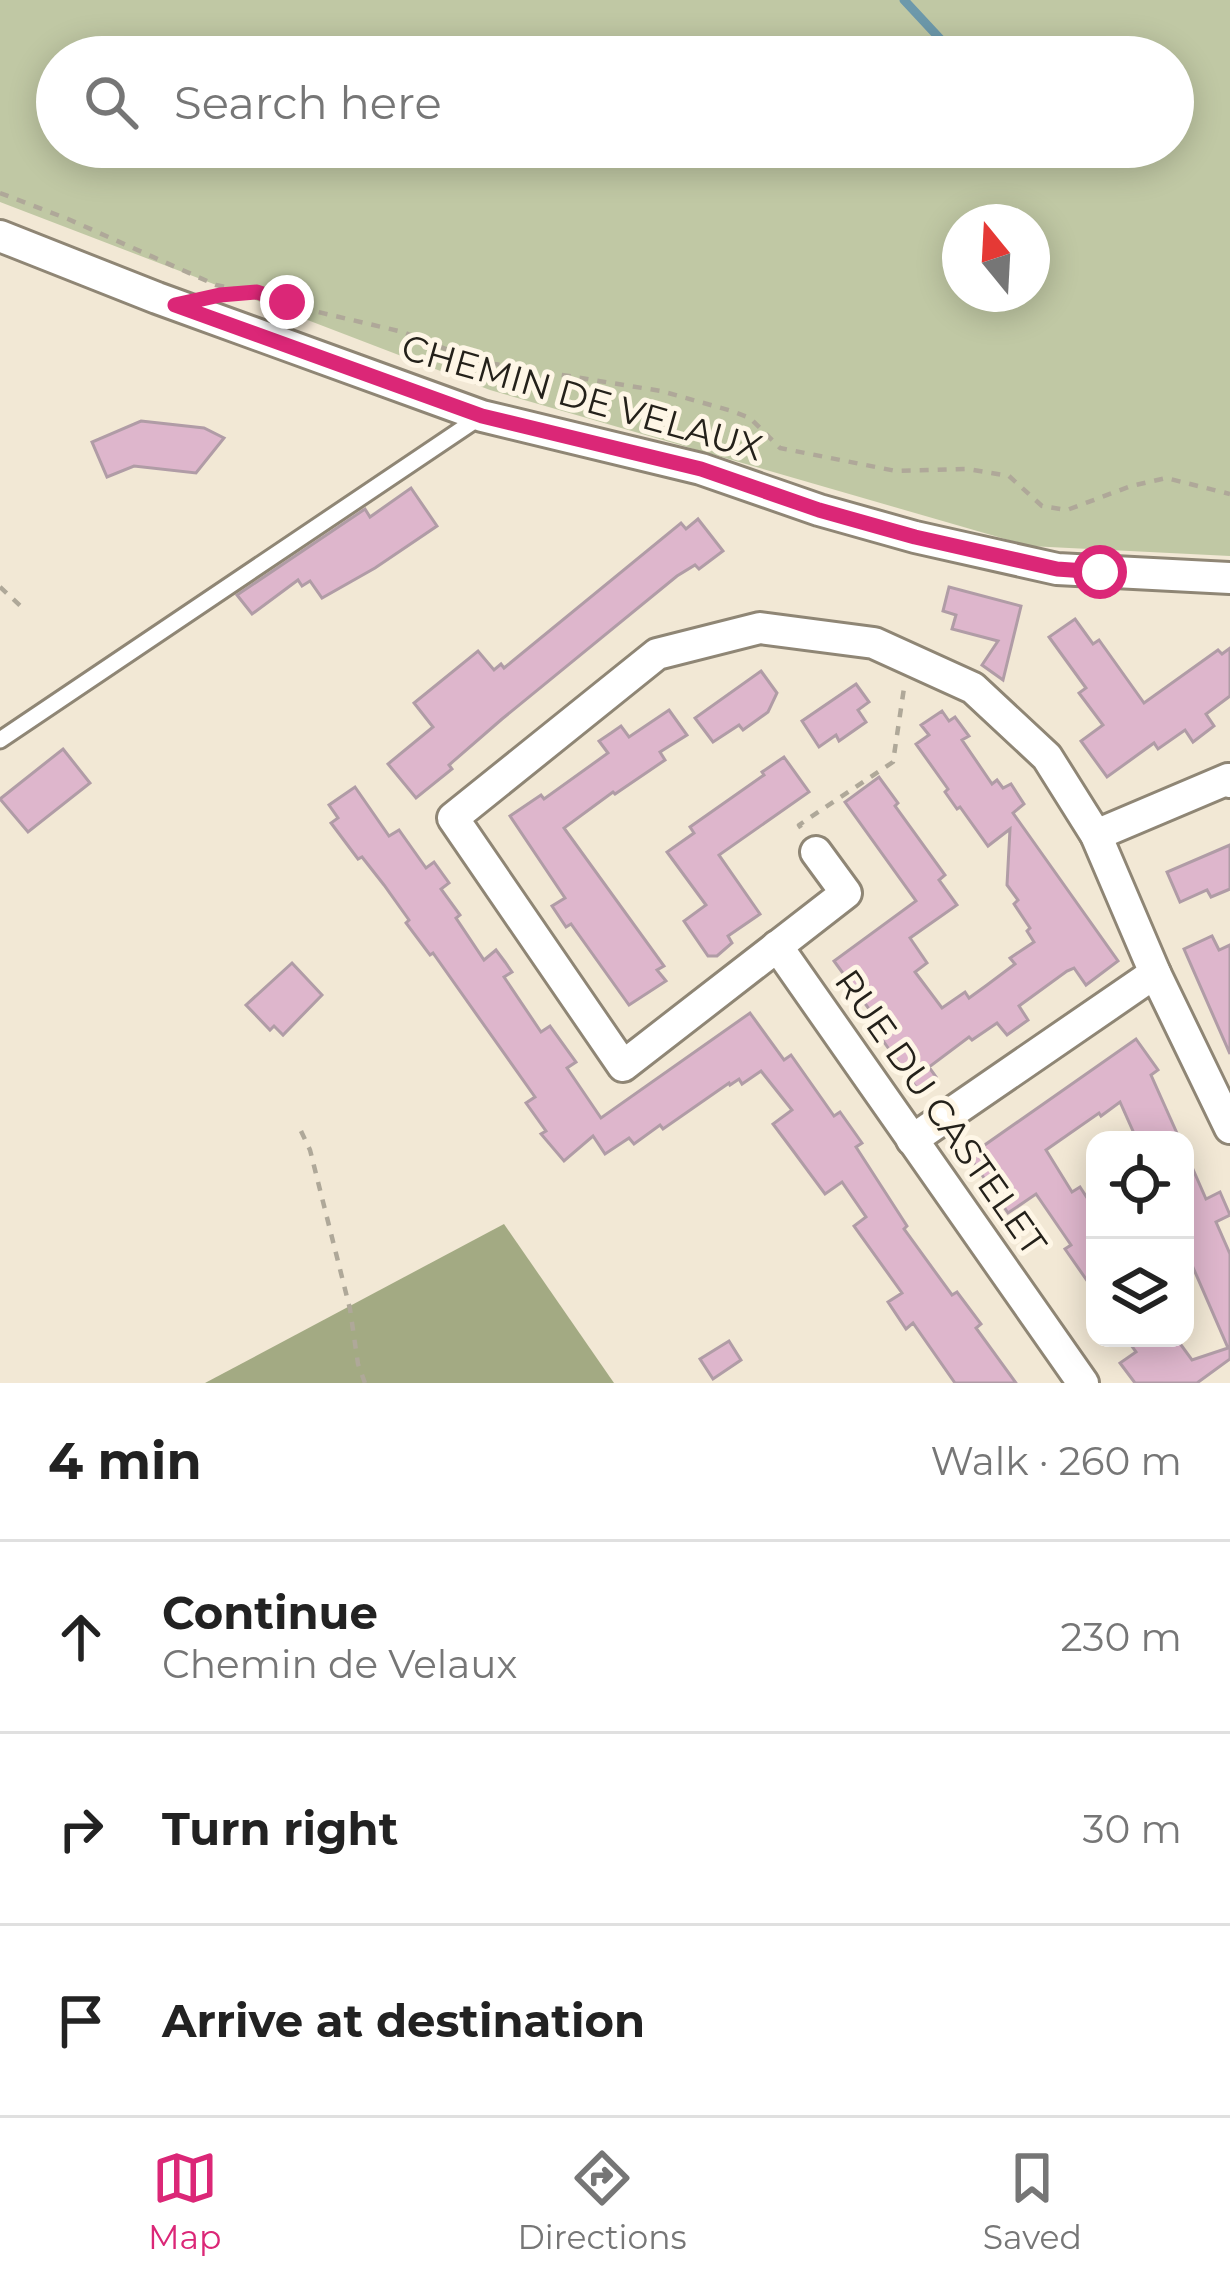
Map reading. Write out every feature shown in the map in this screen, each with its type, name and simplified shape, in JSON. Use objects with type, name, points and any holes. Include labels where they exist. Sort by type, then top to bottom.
[{"type":"street","name":"CHEMIN DE VELAUX","points":[[0,236],[482,416],[701,469],[915,537],[1057,569],[1230,578]]},
{"type":"street","points":[[816,852],[846,893],[623,1066],[453,818],[657,654],[760,628],[874,643],[973,688],[1047,758],[1096,835],[1230,1128]]},
{"type":"street","points":[[1096,835],[1230,782]]},
{"type":"street","name":"RUE DU CASTELET","points":[[777,946],[1083,1383]]},
{"type":"street","points":[[912,1140],[1156,973]]},
{"type":"lane","points":[[0,740],[482,416]]},
{"type":"path","points":[[0,193],[216,285],[248,293]]},
{"type":"path","points":[[175,305],[257,292],[403,332],[476,361],[661,391],[732,411],[750,418],[780,448],[896,471],[968,469],[1009,476],[1042,506],[1067,510],[1166,478],[1230,494]]},
{"type":"path","points":[[0,587],[26,611]]},
{"type":"path","points":[[816,852],[799,824],[893,762],[908,658]]},
{"type":"path","points":[[302,1131],[365,1383]]},
{"type":"green space","points":[[0,0],[1230,0],[1230,556],[1029,546],[490,390],[0,202]]},
{"type":"green space","points":[[504,1224],[614,1383],[205,1383]]},
{"type":"building","points":[[141,421],[204,428],[224,438],[196,473],[134,466],[107,477],[92,442]]},
{"type":"building","points":[[411,488],[437,526],[375,568],[322,598],[310,581],[302,586],[298,580],[252,614],[237,595],[365,509],[370,517]]},
{"type":"building","points":[[698,519],[723,551],[699,569],[695,565],[677,576],[502,719],[416,798],[388,764],[433,727],[414,703],[478,651],[494,670],[501,664],[504,668],[681,523],[686,529]]},
{"type":"building","points":[[949,587],[1021,606],[1003,680],[982,665],[998,641],[952,629],[956,615],[943,611]]},
{"type":"building","points":[[1075,619],[1093,644],[1099,640],[1144,703],[1218,650],[1222,654],[1230,648],[1230,696],[1206,714],[1214,726],[1193,742],[1185,730],[1158,749],[1154,743],[1107,777],[1081,741],[1103,725],[1079,693],[1086,688],[1049,637]]},
{"type":"building","points":[[761,671],[777,693],[768,712],[743,730],[739,725],[713,742],[695,718]]},
{"type":"building","points":[[856,684],[869,702],[858,710],[866,722],[839,741],[836,735],[819,747],[802,721]]},
{"type":"building","points":[[669,710],[687,735],[660,752],[665,760],[564,828],[664,966],[657,970],[666,981],[629,1005],[571,924],[566,927],[552,906],[565,898],[510,816],[541,795],[544,799],[608,753],[599,741],[621,726],[629,737]]},
{"type":"building","points":[[942,711],[949,721],[955,717],[969,736],[962,740],[992,784],[997,780],[1003,788],[1011,784],[1024,804],[1013,813],[1118,961],[1086,985],[1074,968],[1067,971],[1019,1006],[1028,1020],[1007,1035],[997,1023],[972,1040],[969,1037],[929,1067],[936,1077],[918,1090],[874,1028],[880,1024],[834,961],[916,901],[845,802],[879,777],[945,875],[939,880],[957,905],[910,938],[927,963],[915,972],[942,1008],[965,992],[969,998],[1015,964],[1010,958],[1034,942],[1007,885],[1010,829],[988,846],[945,792],[948,789],[916,744],[929,735],[921,725]]},
{"type":"building","points":[[63,749],[90,783],[28,832],[0,799]]},
{"type":"building","points":[[784,757],[809,792],[719,855],[760,914],[728,936],[732,943],[717,956],[708,956],[684,921],[706,905],[667,852],[694,833],[690,827]]},
{"type":"building","points":[[355,787],[389,836],[399,830],[426,868],[434,862],[449,883],[441,889],[460,915],[456,918],[484,960],[496,950],[505,962],[512,972],[504,977],[541,1032],[550,1026],[576,1062],[567,1068],[601,1118],[750,1013],[784,1060],[791,1055],[834,1116],[840,1112],[862,1143],[856,1147],[907,1226],[904,1229],[952,1295],[957,1292],[981,1324],[976,1328],[1016,1383],[955,1383],[913,1323],[906,1329],[888,1302],[902,1293],[854,1226],[866,1217],[842,1182],[825,1194],[773,1124],[792,1110],[761,1071],[742,1084],[739,1079],[729,1083],[634,1144],[629,1138],[605,1154],[593,1136],[564,1161],[541,1134],[546,1131],[526,1103],[535,1097],[433,953],[406,923],[409,920],[384,885],[331,823],[338,818],[329,805]]},
{"type":"building","points":[[1230,845],[1230,889],[1211,897],[1207,890],[1180,902],[1167,872]]},
{"type":"building","points":[[1212,936],[1219,950],[1230,945],[1230,1054],[1184,949]]},
{"type":"building","points":[[292,963],[322,995],[283,1035],[274,1026],[270,1030],[246,1005]]},
{"type":"building","points":[[1136,1039],[1158,1070],[1151,1075],[1176,1131],[1133,1131],[1120,1102],[1046,1150],[1072,1192],[1080,1187],[1086,1196],[1086,1279],[1065,1249],[1071,1245],[1036,1194],[1008,1213],[969,1156]]},
{"type":"building","points":[[1194,1172],[1206,1199],[1220,1192],[1230,1215],[1216,1222],[1230,1254],[1230,1359],[1197,1383],[1135,1383],[1120,1363],[1136,1352],[1132,1347],[1183,1347],[1192,1360],[1228,1348],[1194,1270]]},
{"type":"building","points":[[729,1341],[741,1360],[713,1379],[700,1359]]},
{"type":"waterway","points":[[904,0],[937,36]]},
{"type":"route","points":[[287,302],[257,292],[175,305],[482,416],[701,469],[915,537],[1057,569],[1100,572]]}]
